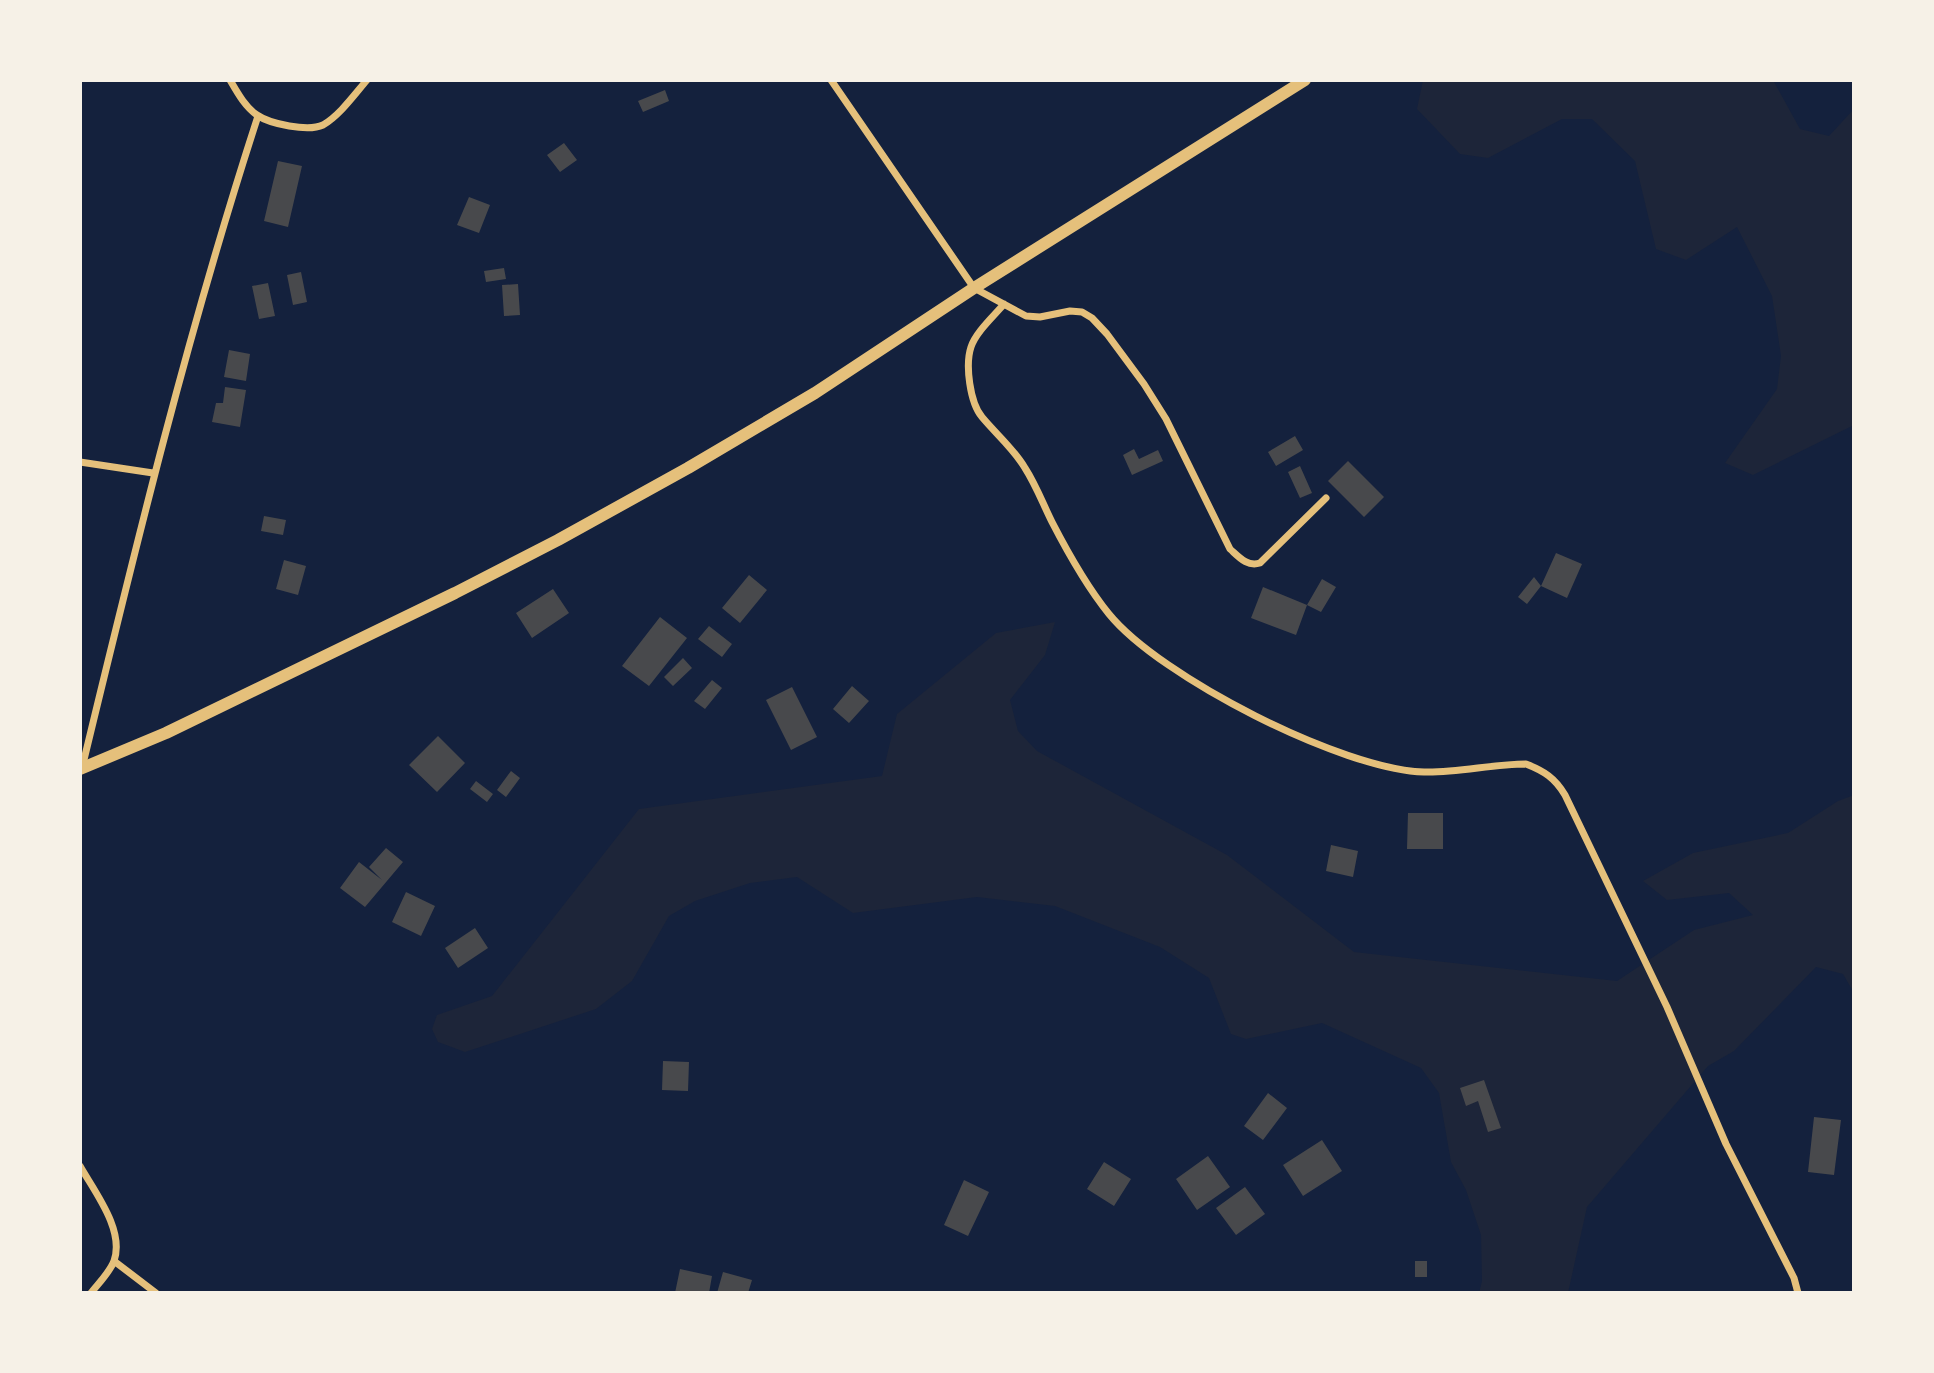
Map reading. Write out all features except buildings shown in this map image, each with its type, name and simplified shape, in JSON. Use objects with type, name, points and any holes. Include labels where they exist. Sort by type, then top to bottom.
[{"type":"highway","points":[[81,768],[166,733],[558,540],[815,393],[974,288],[1305,80]]},
{"type":"street","points":[[230,80],[237,93],[258,116],[291,126],[315,128],[334,116],[367,80]]},
{"type":"street","points":[[831,80],[974,288],[1026,316],[1040,317],[1070,311],[1082,312],[1092,318],[1144,384],[1183,452],[1230,549],[1241,559],[1252,564],[1260,563],[1326,498]]},
{"type":"street","points":[[81,768],[153,473],[214,252],[258,116]]},
{"type":"street","points":[[1004,304],[971,347],[970,394],[979,414],[1021,460],[1053,524],[1094,593],[1131,637],[1216,695],[1338,752],[1424,772],[1526,764],[1556,780],[1661,993],[1726,1144],[1798,1293]]},
{"type":"street","points":[[80,462],[153,473]]},
{"type":"street","points":[[80,1166],[110,1219],[116,1240],[114,1261],[91,1293]]},
{"type":"street","points":[[114,1261],[156,1293]]},
{"type":"shaded area","points":[[1423,80],[1773,80],[1800,129],[1829,136],[1854,109],[1854,425],[1753,475],[1725,463],[1777,389],[1781,356],[1772,296],[1737,227],[1686,260],[1656,249],[1635,161],[1592,119],[1562,119],[1488,158],[1460,154],[1417,109]]},
{"type":"shaded area","points":[[1055,622],[1045,655],[1010,700],[1018,731],[1037,751],[1227,855],[1354,952],[1617,981],[1694,930],[1753,915],[1729,893],[1667,900],[1643,881],[1693,853],[1788,833],[1838,801],[1854,795],[1854,993],[1843,974],[1816,967],[1734,1051],[1708,1066],[1587,1207],[1568,1293],[1479,1293],[1482,1281],[1481,1235],[1466,1190],[1451,1162],[1439,1093],[1421,1068],[1322,1023],[1246,1039],[1231,1034],[1209,978],[1160,947],[1055,906],[977,897],[853,913],[797,877],[750,883],[695,901],[669,916],[632,981],[596,1009],[465,1052],[438,1042],[432,1029],[437,1015],[492,996],[639,809],[882,776],[897,714],[996,633]]}]
